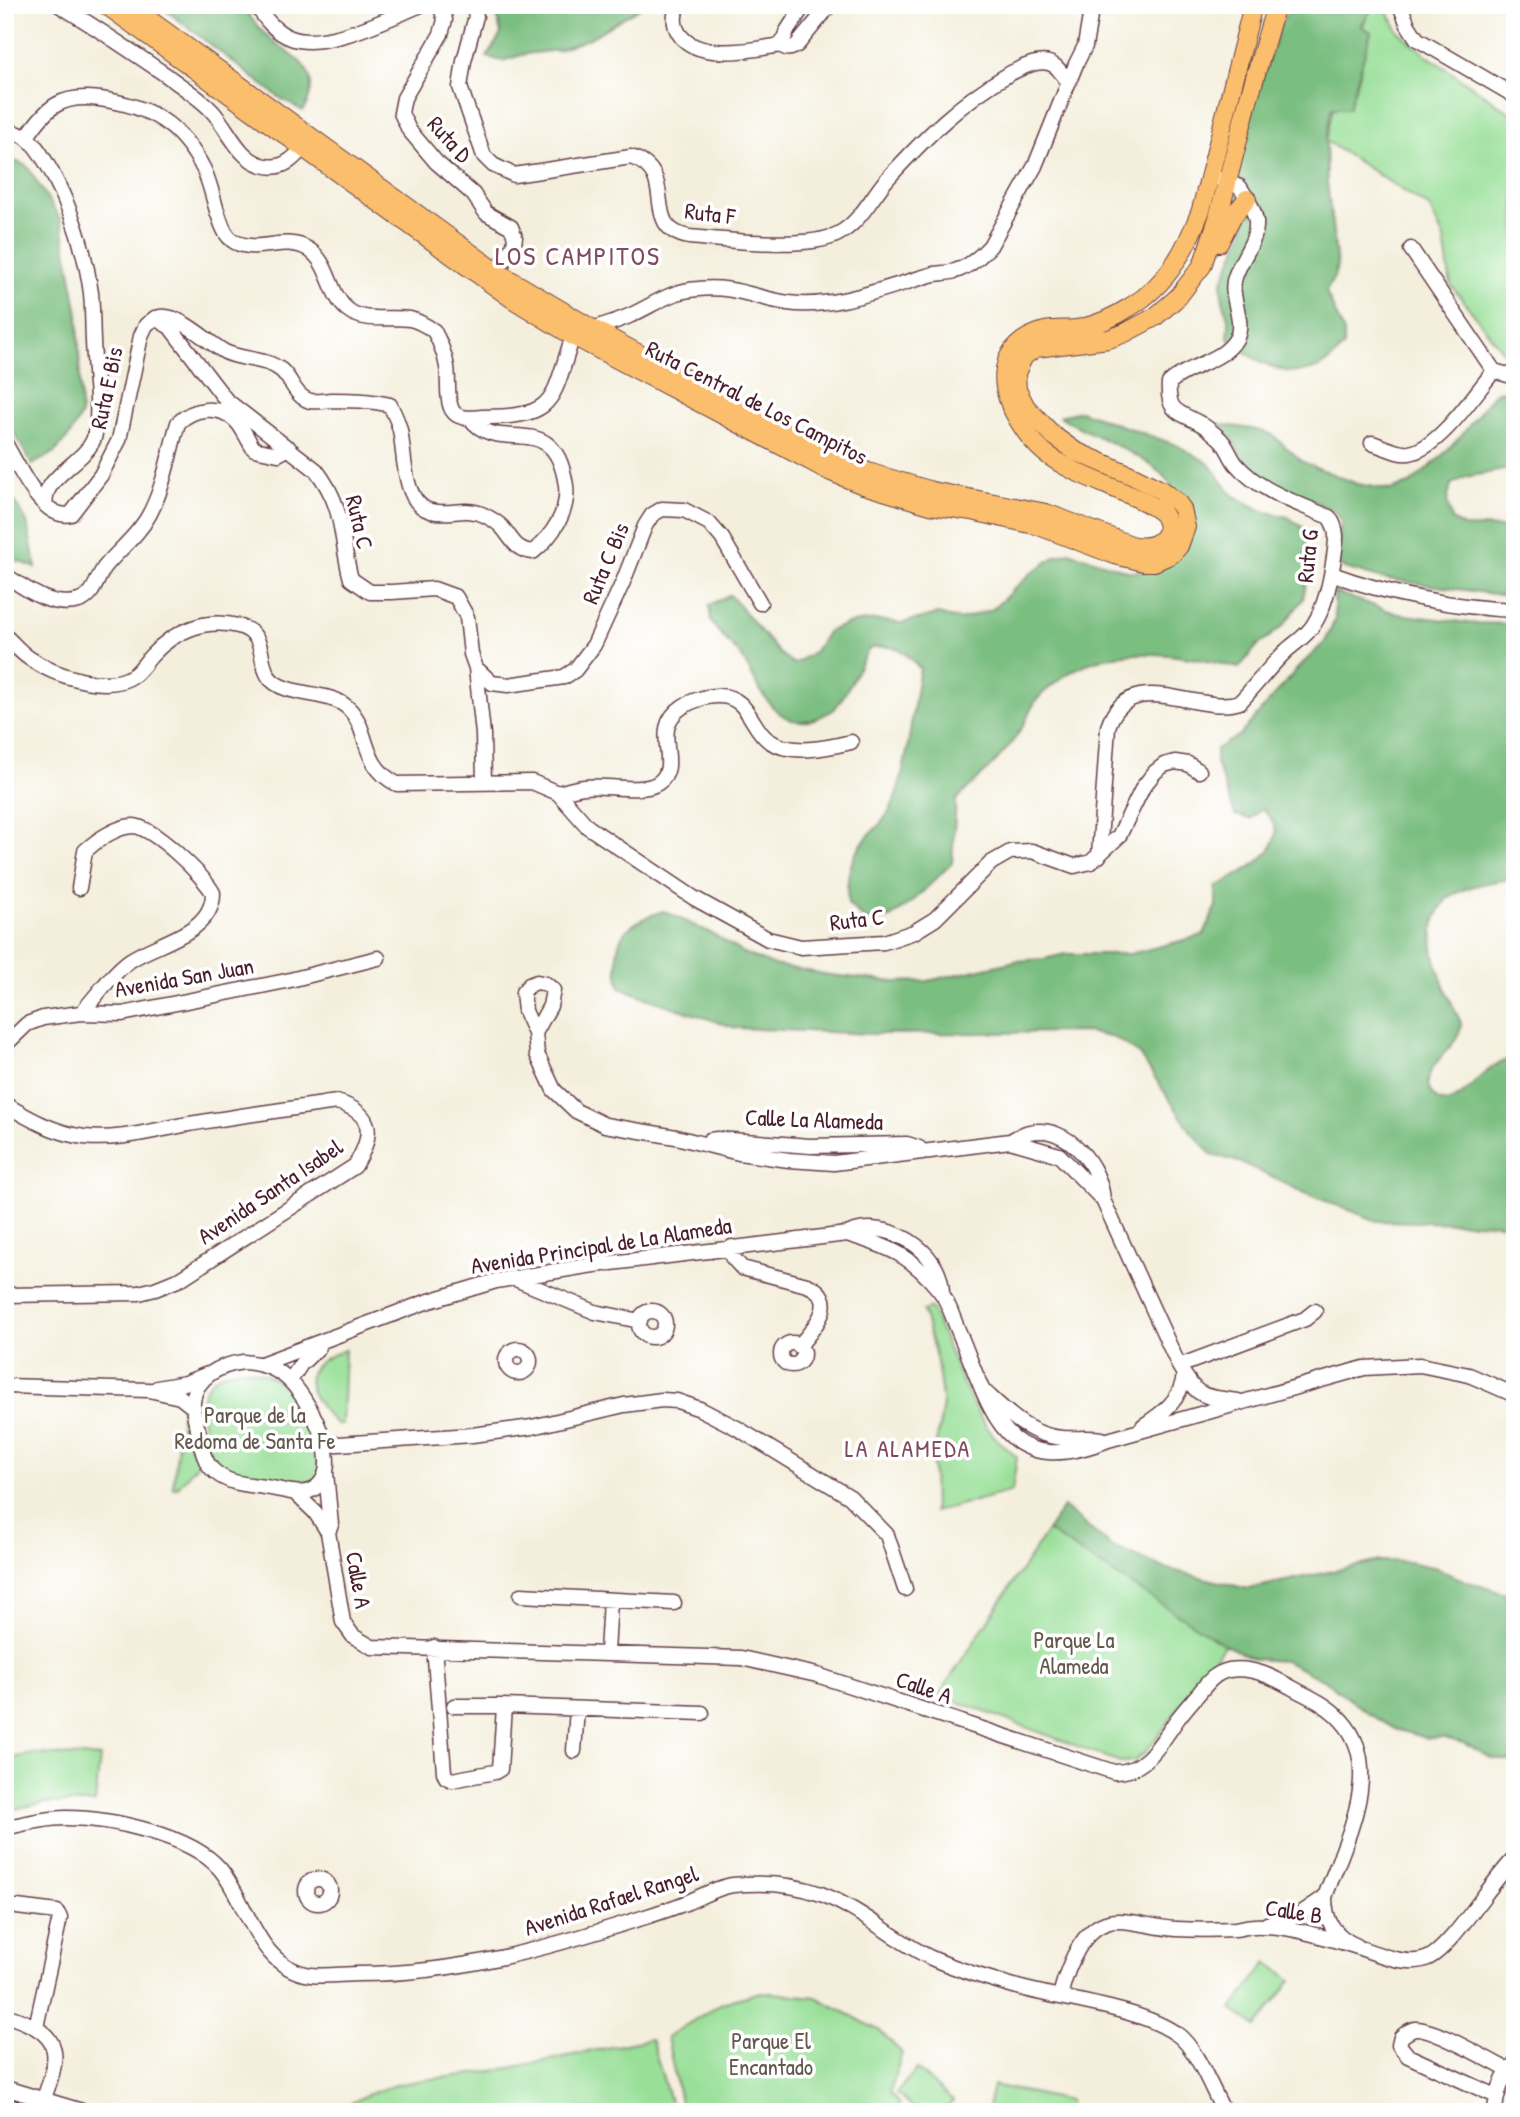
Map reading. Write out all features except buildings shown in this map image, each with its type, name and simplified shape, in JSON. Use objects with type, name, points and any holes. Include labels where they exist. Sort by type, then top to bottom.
[{"type":"main road","name":"Ruta Central de Los Campitos","points":[[106,5],[307,142]]},
{"type":"main road","name":"Ruta Central de Los Campitos","points":[[129,5],[307,142],[573,335],[802,457],[863,485],[930,505],[1021,521],[1058,532],[1115,555],[1144,562],[1164,559],[1179,546],[1186,527],[1182,509],[1161,490],[1075,450],[1054,436],[1026,407],[1017,390],[1016,373],[1024,356],[1036,348],[1109,339],[1155,317],[1178,297],[1202,266],[1218,218],[1219,179],[1253,5]]},
{"type":"main road","name":"Ruta Central de Los Campitos","points":[[493,278],[777,428],[868,472],[932,491],[1029,509],[1064,519],[1134,546],[1150,547],[1166,534],[1167,520],[1145,502],[1076,470],[1044,451],[1025,431],[1013,410],[1004,387],[1005,367],[1009,354],[1032,334],[1049,330],[1079,329],[1122,312],[1152,291],[1176,264],[1219,179],[1276,5]]},
{"type":"main road","points":[[1202,266],[1220,241],[1232,217],[1247,199]]},
{"type":"street","points":[[59,5],[198,97],[254,162],[271,167],[281,166],[307,142]]},
{"type":"street","points":[[257,5],[282,34],[309,42],[357,30],[421,5]]},
{"type":"street","name":"Ruta D","points":[[440,5],[445,20],[441,34],[404,98],[401,113],[409,130],[436,162],[473,194],[486,213],[511,227],[515,237],[514,245],[493,278]]},
{"type":"street","name":"Ruta F","points":[[473,5],[476,16],[460,88],[484,156],[493,165],[514,175],[631,158],[639,160],[654,176],[659,186],[662,220],[668,229],[676,234],[690,237],[812,242],[840,234],[854,221],[886,180],[949,114],[989,85],[1017,70],[1045,62],[1055,66],[1069,82]]},
{"type":"street","points":[[678,5],[674,22],[679,33],[689,45],[700,50],[742,50],[781,45],[792,49],[830,5]]},
{"type":"street","points":[[781,45],[804,5]]},
{"type":"street","points":[[27,137],[50,108],[61,101],[77,97],[124,103],[165,120],[191,150],[205,172],[225,233],[235,242],[246,245],[294,244],[308,248],[319,259],[346,309],[356,315],[411,320],[434,331],[447,363],[450,404],[454,413],[470,418],[508,418],[534,412],[545,405],[552,396],[573,335],[630,316],[662,298],[696,289],[717,288],[741,290],[788,303],[817,304],[937,273],[954,272],[968,265],[990,246],[1035,166],[1085,46],[1092,5]]},
{"type":"street","points":[[1400,5],[1408,25],[1418,39],[1515,96]]},
{"type":"street","points":[[5,130],[27,137],[43,158],[74,219],[91,295],[95,435],[90,448],[54,480],[47,490],[46,505]]},
{"type":"street","points":[[1219,179],[1240,187],[1247,199]]},
{"type":"street","name":"Ruta G","points":[[1100,856],[1108,727],[1119,708],[1128,701],[1153,695],[1217,705],[1240,702],[1313,626],[1332,574],[1337,533],[1335,524],[1329,517],[1255,481],[1236,463],[1223,441],[1204,425],[1173,410],[1168,398],[1169,383],[1179,373],[1226,352],[1237,338],[1240,324],[1233,297],[1233,283],[1255,232],[1256,221],[1247,199]]},
{"type":"street","points":[[1411,249],[1494,371],[1515,377]]},
{"type":"street","points":[[155,318],[164,316],[175,320],[226,352],[247,360],[271,364],[282,372],[303,398],[314,402],[362,400],[390,405],[400,429],[403,459],[411,493],[418,503],[429,511],[445,513],[464,510],[480,513],[500,524],[515,545],[523,551],[534,552],[561,519],[567,493],[564,468],[556,452],[544,442],[527,436],[503,435],[477,428],[470,418]]},
{"type":"street","points":[[5,575],[37,595],[57,602],[81,601],[93,591],[102,570],[149,516],[178,423],[187,414],[208,409],[222,412],[236,421],[254,449],[278,454],[289,448],[226,400],[206,377],[187,346],[170,327],[155,318]]},
{"type":"street","name":"Ruta E Bis","points":[[46,505],[66,516],[71,514],[101,475],[119,440],[141,336],[146,325],[155,318]]},
{"type":"street","points":[[1372,443],[1407,454],[1423,448],[1438,436],[1494,371]]},
{"type":"street","points":[[5,443],[29,486],[46,505]]},
{"type":"street","name":"Ruta C","points":[[289,448],[316,470],[337,504],[344,554],[351,579],[370,592],[434,589],[456,597],[467,617],[471,654],[476,668],[483,734],[484,783]]},
{"type":"street","name":"Ruta C Bis","points":[[476,668],[492,683],[508,685],[564,677],[575,670],[594,645],[645,526],[652,515],[662,509],[684,510],[709,523],[722,538],[760,603]]},
{"type":"street","points":[[1332,574],[1359,584],[1401,593],[1469,606],[1515,610]]},
{"type":"street","points":[[5,636],[29,658],[54,671],[97,684],[134,675],[168,638],[185,629],[212,625],[241,627],[254,634],[263,653],[267,676],[277,685],[340,702],[353,712],[372,762],[384,778],[397,784],[532,782],[558,793],[584,787],[652,787],[662,780],[669,768],[665,731],[668,719],[689,703],[717,696],[731,698],[744,707],[765,739],[778,746],[800,749],[827,748],[851,742]]},
{"type":"street","points":[[1100,856],[1119,836],[1143,787],[1155,772],[1164,765],[1175,762],[1188,764],[1199,771]]},
{"type":"street","name":"Ruta C","points":[[558,793],[588,827],[694,898],[768,939],[801,947],[884,942],[914,932],[935,919],[991,863],[1010,852],[1032,851],[1074,866],[1091,863],[1100,856]]},
{"type":"street","points":[[79,888],[85,851],[107,836],[136,826],[149,831],[167,846],[198,874],[213,893],[207,915],[187,932],[130,961],[112,976],[82,1013]]},
{"type":"street","name":"Avenida San Juan","points":[[5,1045],[27,1024],[43,1018],[82,1013],[121,1014],[286,981],[378,958]]},
{"type":"street","name":"Calle La Alameda","points":[[534,1032],[537,1054],[547,1079],[565,1102],[576,1111],[606,1125],[701,1142],[739,1153],[834,1163],[1010,1140],[1030,1132],[1044,1131],[1068,1142],[1089,1160],[1102,1188],[1103,1200]]},
{"type":"street","name":"Avenida Santa Isabel","points":[[5,1104],[53,1129],[81,1137],[102,1138],[337,1102],[351,1106],[360,1113],[368,1126],[369,1138],[355,1166],[180,1279],[139,1293],[5,1295]]},
{"type":"street","name":"Calle La Alameda","points":[[701,1142],[718,1139],[810,1146],[907,1144],[924,1150]]},
{"type":"street","name":"Calle La Alameda","points":[[1010,1140],[1059,1155],[1103,1200],[1192,1390],[1204,1395],[1243,1401]]},
{"type":"street","points":[[1059,1155],[1068,1142]]},
{"type":"street","points":[[810,1146],[810,1161]]},
{"type":"street","name":"Avenida Principal de La Alameda","points":[[261,1364],[452,1293],[513,1278],[732,1247],[847,1234],[901,1245],[909,1259],[942,1293],[996,1420],[1007,1434],[1028,1448],[1049,1454],[1081,1450],[1338,1373],[1364,1368],[1420,1365],[1469,1376],[1515,1395]]},
{"type":"street","points":[[732,1247],[732,1257],[742,1268],[807,1285],[819,1293],[824,1308],[822,1316],[799,1346]]},
{"type":"street","points":[[513,1278],[595,1311],[640,1321]]},
{"type":"street","points":[[1126,1436],[1157,1417],[1177,1398],[1183,1387],[1182,1371],[1305,1319],[1315,1311]]},
{"type":"street","name":"Avenida Principal de La Alameda","points":[[290,1381],[300,1364],[329,1340]]},
{"type":"street","points":[[149,1390],[185,1383],[231,1364],[261,1364],[269,1367],[290,1381],[314,1415],[324,1445],[326,1474],[320,1483],[311,1490],[300,1493],[237,1484],[214,1471],[203,1452],[194,1408],[197,1389],[208,1374]]},
{"type":"street","points":[[5,1386],[149,1390],[180,1397],[194,1408]]},
{"type":"street","name":"Avenida Principal de La Alameda","points":[[985,1392],[1016,1419],[1035,1431],[1055,1437],[1108,1440]]},
{"type":"street","points":[[324,1445],[472,1435],[532,1427],[624,1405],[662,1400],[677,1401],[737,1427],[850,1497],[887,1535],[905,1589]]},
{"type":"street","points":[[1028,1448],[1035,1431]]},
{"type":"street","name":"Calle A","points":[[326,1474],[331,1525],[328,1532]]},
{"type":"street","name":"Calle A","points":[[295,1492],[315,1512],[328,1532],[343,1622],[353,1636],[372,1647],[741,1658],[777,1664],[853,1686],[1114,1773],[1133,1769],[1151,1757],[1182,1713],[1215,1675],[1227,1670],[1266,1674],[1331,1710],[1351,1733],[1359,1754],[1362,1780],[1359,1802],[1325,1897]]},
{"type":"street","points":[[521,1595],[674,1603]]},
{"type":"street","points":[[607,1653],[610,1600]]},
{"type":"street","points":[[434,1647],[446,1777],[452,1780],[500,1769],[504,1706]]},
{"type":"street","points":[[454,1706],[702,1713]]},
{"type":"street","points":[[574,1751],[577,1709]]},
{"type":"street","name":"Avenida Rafael Rangel","points":[[5,1828],[52,1819],[86,1819],[107,1821],[155,1833],[188,1845],[204,1854],[219,1869],[262,1943],[275,1958],[289,1969],[309,1975],[390,1974],[468,1965],[575,1939],[676,1907],[727,1886],[765,1884],[802,1889],[822,1894],[931,1958],[1015,1987],[1140,2017],[1167,2028],[1182,2038],[1224,2112]]},
{"type":"street","name":"Calle B","points":[[1060,1996],[1064,1981],[1084,1939],[1104,1923],[1118,1921],[1201,1930],[1262,1926],[1357,1946],[1403,1960],[1419,1961],[1428,1958],[1448,1940],[1515,1858]]},
{"type":"street","points":[[1262,1926],[1300,1914],[1325,1897]]},
{"type":"street","points":[[1325,1897],[1325,1910],[1331,1927],[1345,1941],[1357,1946]]},
{"type":"street","points":[[18,1907],[57,1912],[60,1918],[36,2026]]},
{"type":"street","points":[[5,2015],[45,2032],[54,2048],[51,2083],[42,2106]]},
{"type":"street","points":[[1495,2112],[1496,2096],[1511,2066],[1423,2029],[1409,2031],[1401,2037],[1399,2045],[1403,2053],[1496,2096]]},
{"type":"street","points":[[5,2088],[42,2106],[85,2112]]},
{"type":"street","points":[[5,2105],[26,2112]]},
{"type":"green space","points":[[159,5],[245,5],[246,11],[266,35],[307,70],[311,81],[310,95],[303,111],[280,98]]},
{"type":"green space","points":[[495,5],[644,5],[590,38],[559,50],[525,54],[502,61],[487,57],[501,34]]},
{"type":"green space","points":[[1295,5],[1374,5],[1361,26],[1371,32],[1349,108],[1332,108],[1326,141],[1327,182],[1337,266],[1326,292],[1344,333],[1344,346],[1316,369],[1301,372],[1271,367],[1228,339],[1229,323],[1222,296],[1222,282],[1244,231],[1245,220],[1235,191],[1238,148],[1283,18]]},
{"type":"green space","points":[[1374,5],[1384,5],[1398,31],[1426,55],[1515,116],[1515,361],[1508,358],[1451,285],[1444,239],[1430,208],[1326,141],[1344,71],[1357,37]]},
{"type":"green space","points":[[5,157],[27,166],[61,220],[78,314],[81,415],[70,435],[55,452],[32,465],[5,417]]},
{"type":"green space","points":[[1496,391],[1515,391],[1515,468],[1466,477],[1451,484],[1447,502],[1452,520],[1464,527],[1515,528],[1515,597],[1380,578],[1337,566],[1341,520],[1335,512],[1308,498],[1285,492],[1264,479],[1245,461],[1232,439],[1212,423],[1271,434],[1303,462],[1357,484],[1390,490],[1410,484],[1440,458]]},
{"type":"green space","points":[[1080,411],[1176,445],[1208,463],[1233,495],[1262,511],[1288,517],[1308,531],[1308,573],[1303,599],[1283,626],[1257,646],[1239,668],[1168,655],[1120,655],[1097,660],[1076,669],[1055,683],[1038,698],[1007,749],[956,800],[952,863],[912,902],[890,918],[866,921],[848,904],[850,868],[862,843],[887,815],[894,801],[907,752],[920,669],[899,650],[887,647],[870,648],[841,701],[833,710],[817,718],[792,720],[781,714],[764,696],[741,657],[714,626],[709,605],[730,595],[779,653],[794,664],[815,651],[828,631],[851,623],[875,620],[902,623],[938,614],[960,620],[993,609],[1030,574],[1056,556],[1069,552],[1131,572],[1152,570],[1179,539],[1173,490],[1166,478],[1154,467],[1060,416]]},
{"type":"green space","points":[[5,485],[27,522],[36,568],[5,556]]},
{"type":"green space","points":[[1334,592],[1398,614],[1469,623],[1515,624],[1515,879],[1489,882],[1463,890],[1448,898],[1439,911],[1432,938],[1434,953],[1443,983],[1461,1024],[1455,1041],[1436,1063],[1428,1078],[1433,1095],[1447,1102],[1461,1095],[1493,1067],[1515,1057],[1515,1224],[1377,1221],[1305,1193],[1242,1163],[1211,1154],[1190,1130],[1139,1054],[1115,1038],[1087,1032],[872,1034],[736,1028],[620,987],[617,958],[622,937],[637,922],[664,911],[714,935],[745,954],[773,965],[830,975],[896,982],[928,981],[1016,961],[1066,954],[1130,954],[1204,935],[1216,906],[1216,887],[1255,864],[1271,847],[1275,837],[1273,822],[1263,808],[1250,819],[1235,815],[1216,762],[1216,749],[1240,735],[1299,667],[1325,642],[1335,620]]},
{"type":"green space","points":[[931,1308],[977,1412],[993,1435],[1017,1457],[1012,1491],[934,1512],[933,1461],[943,1405],[937,1361],[923,1311]]},
{"type":"green space","name":"Parque de la Redoma de Santa Fe","points":[[345,1350],[342,1424],[336,1424],[317,1401],[309,1381],[311,1372],[318,1364]]},
{"type":"green space","name":"Parque de la Redoma de Santa Fe","points":[[245,1369],[281,1382],[303,1407],[316,1439],[321,1477],[311,1484],[292,1488],[246,1479],[223,1472],[213,1460],[203,1421],[202,1409],[206,1389],[219,1375]]},
{"type":"green space","name":"Parque de la Redoma de Santa Fe","points":[[182,1407],[191,1420],[200,1461],[177,1488],[173,1488]]},
{"type":"green space","points":[[1063,1507],[1112,1547],[1164,1568],[1248,1589],[1380,1561],[1409,1562],[1437,1568],[1462,1580],[1515,1597],[1515,1762],[1491,1758],[1464,1743],[1444,1738],[1427,1738],[1395,1729],[1369,1714],[1327,1682],[1285,1661],[1254,1659],[1225,1645],[1047,1531]]},
{"type":"green space","name":"Parque La Alameda","points":[[1047,1531],[1225,1644],[1146,1752],[1134,1761],[1120,1762],[939,1695]]},
{"type":"green space","points":[[34,1754],[100,1757],[95,1803],[44,1803],[5,1811],[5,1759]]},
{"type":"green space","points":[[1267,1962],[1291,1980],[1256,2027],[1232,2009]]},
{"type":"green space","name":"Parque El Encantado","points":[[761,1992],[816,1997],[880,2031],[902,2053],[890,2092],[900,2104],[894,2112],[682,2112],[667,2037],[722,2003]]},
{"type":"green space","points":[[651,2039],[672,2108],[661,2112],[339,2112],[357,2100],[393,2086],[513,2067]]},
{"type":"green space","points":[[917,2069],[953,2101],[944,2112],[917,2112],[896,2093]]},
{"type":"green space","points":[[993,2085],[1069,2101],[1066,2112],[987,2112]]},
{"type":"district","name":"LOS CAMPITOS","points":[[578,255]]},
{"type":"district","name":"LA ALAMEDA","points":[[908,1448]]}]
